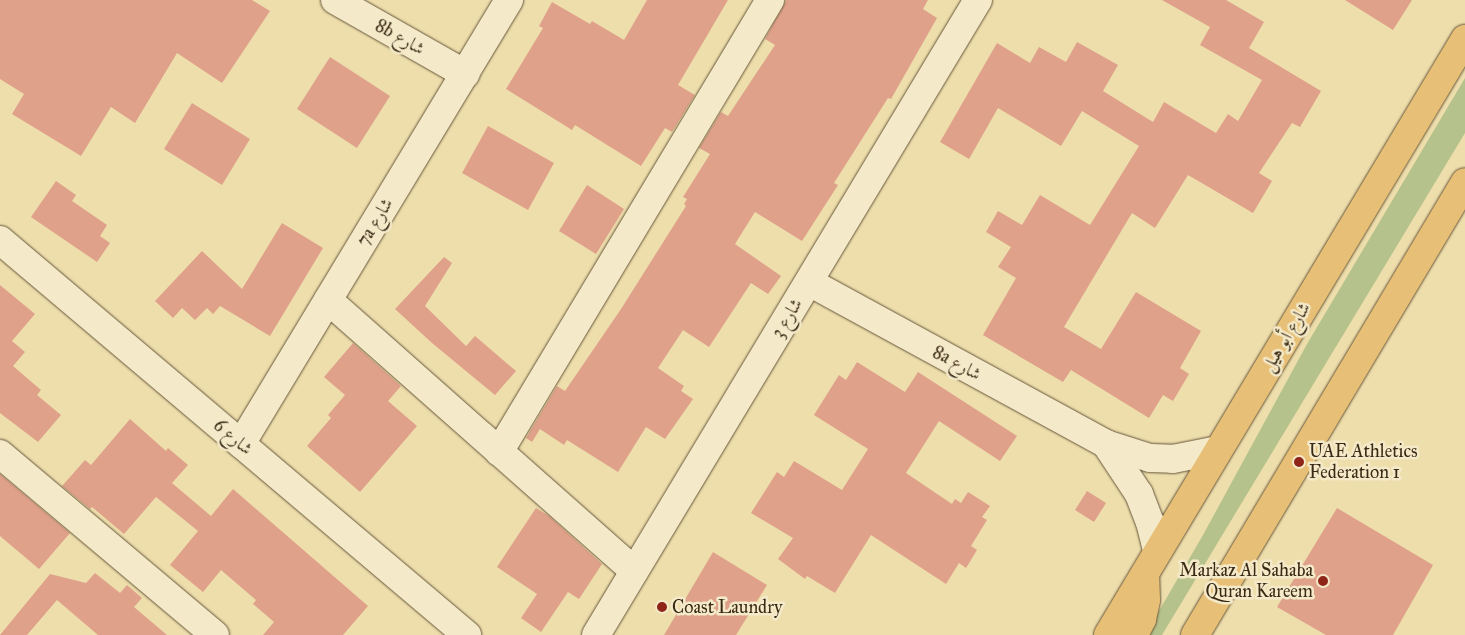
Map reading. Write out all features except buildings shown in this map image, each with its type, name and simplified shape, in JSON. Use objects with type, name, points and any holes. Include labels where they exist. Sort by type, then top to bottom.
[{"type":"main road","name":"شارع أبو هيل","points":[[1108,635],[1465,39]]},
{"type":"main road","points":[[1195,635],[1465,182]]},
{"type":"main road","points":[[1134,635],[1142,619],[1151,562]]},
{"type":"street","name":"8b شارع","points":[[336,0],[465,74]]},
{"type":"street","name":"7a شارع","points":[[241,444],[508,0]]},
{"type":"street","points":[[499,452],[770,0]]},
{"type":"street","name":"شارع 3","points":[[596,635],[978,0]]},
{"type":"street","name":"شارع 6","points":[[0,240],[467,635]]},
{"type":"street","name":"8a شارع","points":[[809,282],[1106,444],[1150,458],[1173,459],[1218,450]]},
{"type":"street","points":[[328,300],[634,571]]},
{"type":"street","name":"8a شارع","points":[[1106,444],[1139,494],[1150,522],[1151,562]]},
{"type":"street","points":[[0,454],[215,635]]},
{"type":"green space","points":[[1465,78],[1465,133],[1162,635],[1145,635],[1203,535],[1307,344]]},
{"type":"place","name":"UAE Athletics Federation 1","points":[[1299,462]]},
{"type":"place","name":"Markaz Al Sahaba Quran Kareem","points":[[1323,581]]},
{"type":"place","name":"Coast Laundry","points":[[662,607]]}]
